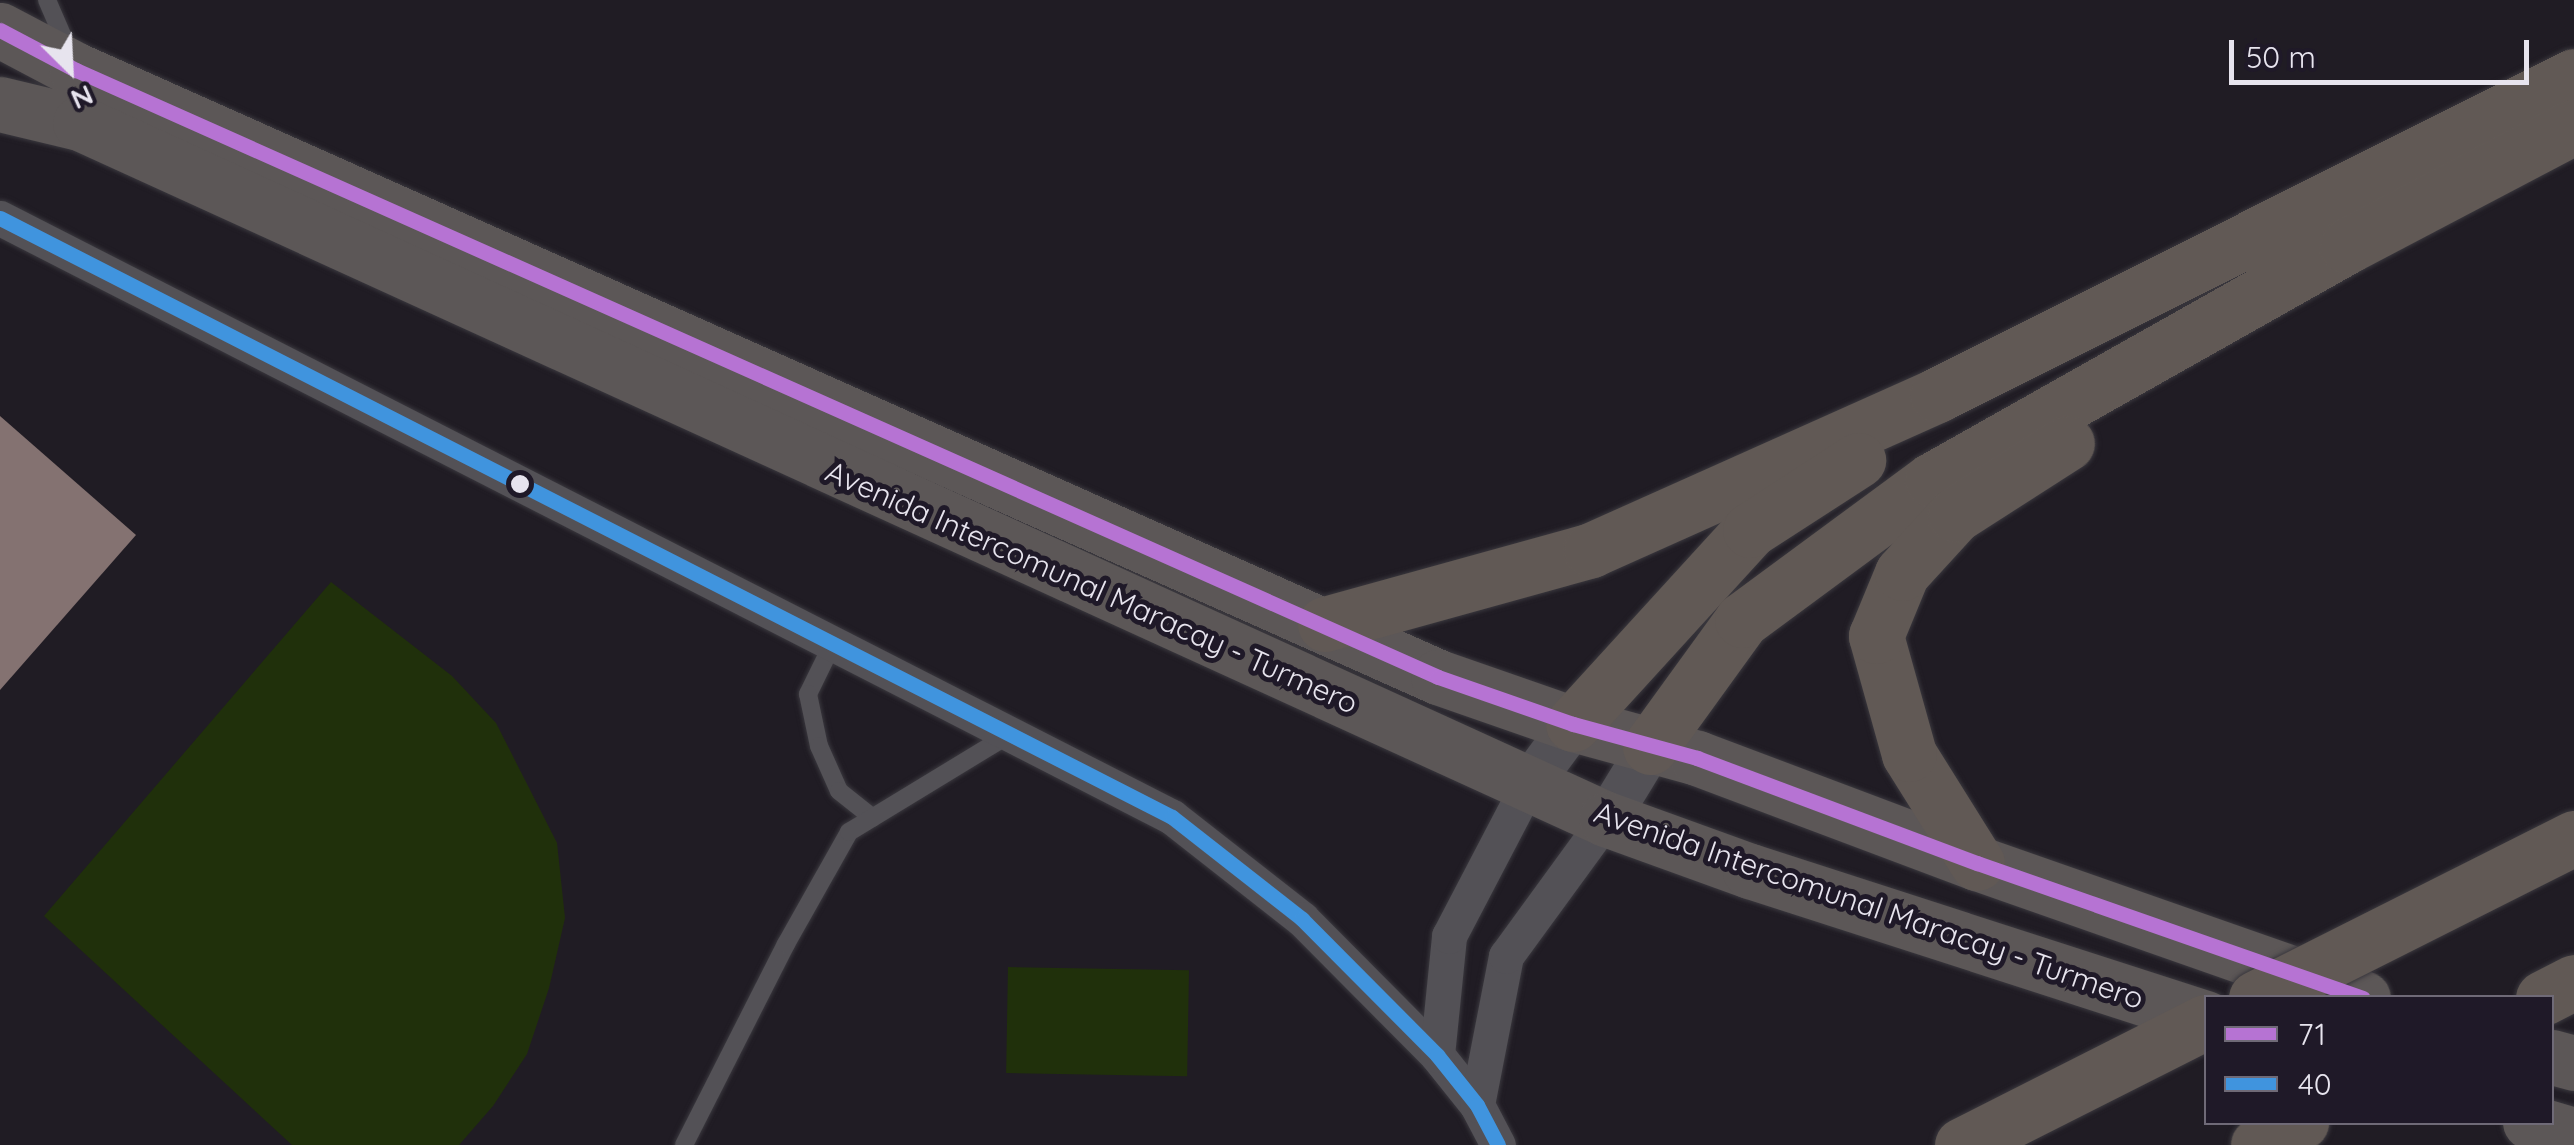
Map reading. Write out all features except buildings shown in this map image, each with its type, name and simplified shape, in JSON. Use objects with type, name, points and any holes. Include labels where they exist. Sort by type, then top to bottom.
[{"type":"highway","points":[[1325,624],[1591,550],[1937,395],[2574,76]]},
{"type":"highway","points":[[1650,748],[1742,620],[1932,480],[2347,246],[2574,127]]},
{"type":"highway","points":[[1978,863],[1909,754],[1876,636],[1902,572],[1955,515],[2130,404],[2347,246]]},
{"type":"highway","points":[[1573,724],[1750,530],[1894,436],[1937,395]]},
{"type":"highway","points":[[2262,995],[2574,838]]},
{"type":"highway","points":[[2549,995],[2574,982]]},
{"type":"highway","points":[[1962,1145],[2204,1021]]},
{"type":"highway","points":[[2258,1145],[2295,1125]]},
{"type":"main road","name":"Avenida Intercomunal Maracay - Turmero","points":[[0,30],[76,70],[1438,677],[1573,724],[1697,758],[1978,863],[2354,995]]},
{"type":"main road","name":"Avenida Intercomunal Maracay - Turmero","points":[[0,104],[80,123],[1606,819],[1750,871],[2204,1019]]},
{"type":"main road","points":[[2540,1125],[2574,1135]]},
{"type":"street","points":[[0,218],[1172,817],[1302,919],[1438,1055],[1477,1106],[1498,1145]]},
{"type":"street","points":[[1438,1055],[1449,936],[1528,785],[1573,724]]},
{"type":"street","points":[[1477,1106],[1506,956],[1606,819],[1650,748]]},
{"type":"lane","points":[[47,0],[76,70]]},
{"type":"lane","points":[[833,643],[808,694],[819,746],[839,791],[873,818]]},
{"type":"lane","points":[[684,1145],[786,944],[849,832],[1010,734]]},
{"type":"green space","points":[[331,582],[452,676],[496,723],[557,843],[565,918],[549,988],[527,1054],[493,1106],[459,1145],[292,1145],[44,916]]},
{"type":"green space","points":[[1008,967],[1189,970],[1187,1076],[1006,1073]]},
{"type":"transit line","name":"71","points":[[0,30],[76,70],[1438,677],[1573,724],[1697,758],[1977,863],[2354,995]]},
{"type":"transit line","name":"40","points":[[0,218],[1172,817],[1302,919],[1437,1055],[1477,1105],[1498,1145]]}]
